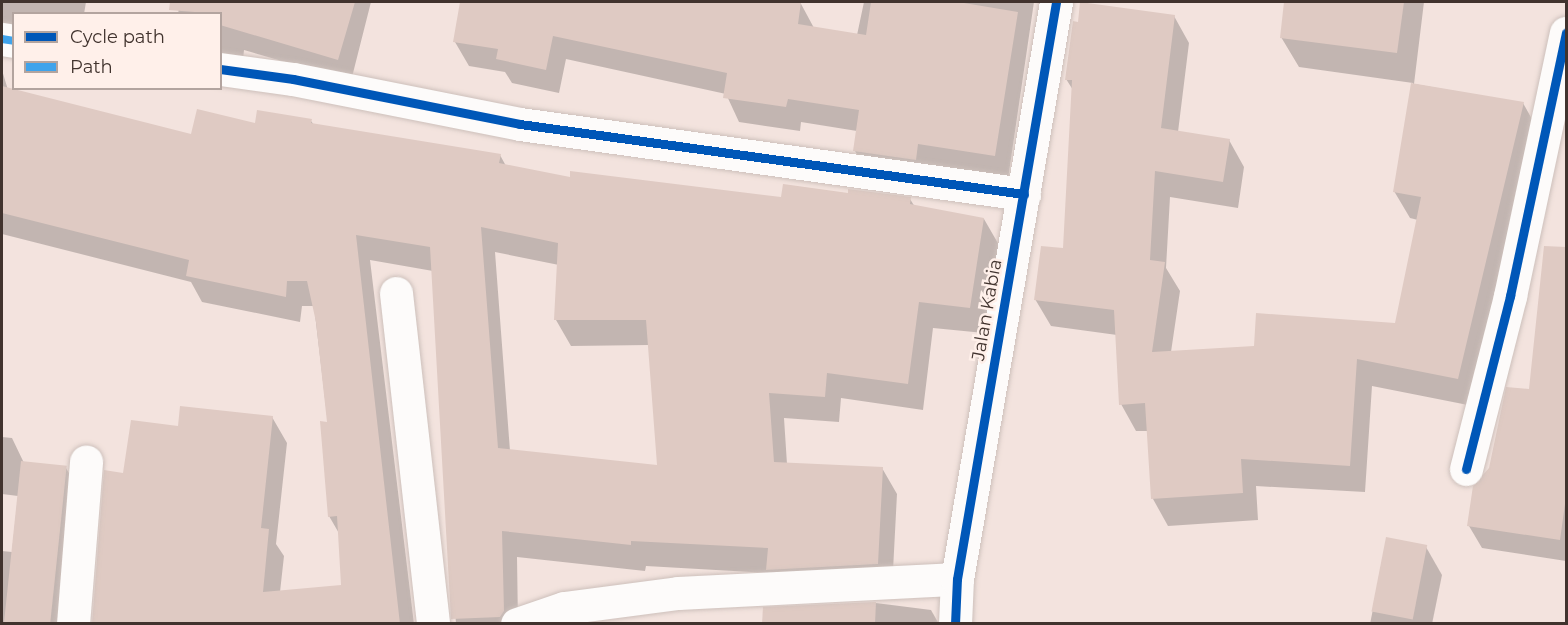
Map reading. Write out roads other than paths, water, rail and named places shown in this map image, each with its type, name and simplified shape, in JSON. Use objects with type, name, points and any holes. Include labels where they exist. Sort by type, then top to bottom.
[{"type":"street","name":"Jalan Kabia","points":[[955,624],[957,579],[1056,2]]},
{"type":"street","points":[[1467,469],[1510,296],[1566,33]]},
{"type":"street","points":[[222,69],[293,79],[520,124],[1024,194]]},
{"type":"street","points":[[396,293],[433,624]]},
{"type":"street","points":[[73,624],[86,462]]},
{"type":"street","points":[[518,624],[564,609],[678,593],[957,579]]}]
